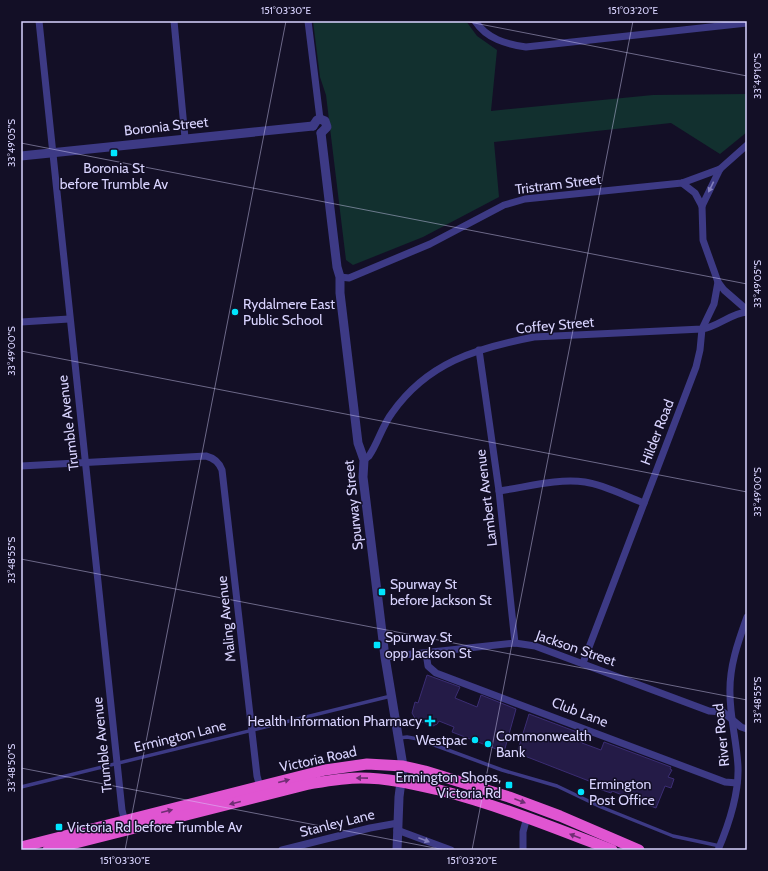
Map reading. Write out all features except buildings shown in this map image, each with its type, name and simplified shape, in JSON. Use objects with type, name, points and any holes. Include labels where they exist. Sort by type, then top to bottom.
[{"type":"highway","name":"Victoria Road","points":[[21,847],[346,766],[367,764],[402,766],[425,771],[509,797],[639,850]]},
{"type":"highway","name":"Victoria Road","points":[[48,850],[310,784],[344,778],[401,781],[464,797],[527,817],[612,850]]},
{"type":"street","name":"Trumble Avenue","points":[[39,21],[69,319],[86,462],[122,810],[125,822]]},
{"type":"street","points":[[174,21],[185,138]]},
{"type":"street","points":[[308,21],[320,119]]},
{"type":"street","points":[[475,21],[479,27],[493,39],[508,45],[526,47],[747,24]]},
{"type":"street","points":[[320,119],[324,120],[327,124],[326,130],[321,133],[317,132],[313,126],[314,122],[320,119]]},
{"type":"street","name":"Boronia Street","points":[[21,156],[313,126]]},
{"type":"street","name":"Spurway Street","points":[[321,133],[337,267],[340,278],[340,293],[358,443],[364,460],[362,477],[385,657],[399,738],[402,766],[397,827],[397,850]]},
{"type":"street","name":"Hilder Road","points":[[583,663],[696,367],[700,350],[702,329],[714,304],[718,282],[703,240],[702,206],[720,169],[747,145]]},
{"type":"street","name":"Tristram Street","points":[[340,278],[349,278],[408,254],[504,204],[525,199],[682,183],[720,169]]},
{"type":"street","points":[[682,183],[695,193],[702,206]]},
{"type":"street","name":"Coffey Street","points":[[364,460],[369,456],[391,414],[408,392],[429,374],[451,360],[480,350],[534,337],[702,329],[712,327],[747,311],[724,290],[718,282]]},
{"type":"street","points":[[21,322],[69,319]]},
{"type":"street","name":"Lambert Avenue","points":[[480,350],[499,491],[515,643]]},
{"type":"street","name":"Maling Avenue","points":[[86,462],[100,463],[206,456],[216,461],[222,470],[251,729],[257,776],[260,787]]},
{"type":"street","points":[[21,466],[86,462]]},
{"type":"street","points":[[499,491],[560,482],[586,482],[644,503]]},
{"type":"street","name":"River Road","points":[[719,848],[734,806],[737,783],[738,768],[730,694],[731,672],[737,644],[747,617]]},
{"type":"street","name":"Jackson Street","points":[[385,657],[515,643],[535,646],[709,711],[723,712],[741,727],[747,729]]},
{"type":"street","name":"Club Lane","points":[[426,653],[428,666],[436,673],[725,782],[737,783]]},
{"type":"street","points":[[523,850],[523,832],[527,817]]},
{"type":"street","name":"Stanley Lane","points":[[282,850],[370,828],[397,827],[451,850]]},
{"type":"lane","name":"Ermington Lane","points":[[21,787],[251,729],[392,696]]},
{"type":"lane","points":[[399,738],[407,737],[418,739],[502,770],[557,786],[601,807],[673,836],[719,848]]},
{"type":"green space","points":[[313,21],[466,21],[477,36],[497,50],[491,111],[653,95],[747,94],[747,132],[720,154],[671,123],[494,142],[499,197],[423,237],[353,265],[346,260],[326,95],[320,77]]},
{"type":"place","name":"Boronia St before Trumble Av","points":[[114,153]]},
{"type":"place","name":"Rydalmere East Public School","points":[[235,312]]},
{"type":"place","name":"Spurway St before Jackson St","points":[[382,592]]},
{"type":"place","name":"Spurway St opp Jackson St","points":[[377,645]]},
{"type":"place","name":"Health Information Pharmacy","points":[[430,721]]},
{"type":"place","name":"Westpac","points":[[475,740]]},
{"type":"place","name":"Commonwealth Bank","points":[[488,744]]},
{"type":"place","name":"Ermington Shops, Victoria Rd","points":[[509,785]]},
{"type":"place","name":"Ermington Post Office","points":[[581,792]]},
{"type":"place","name":"Victoria Rd before Trumble Av","points":[[59,827]]}]
